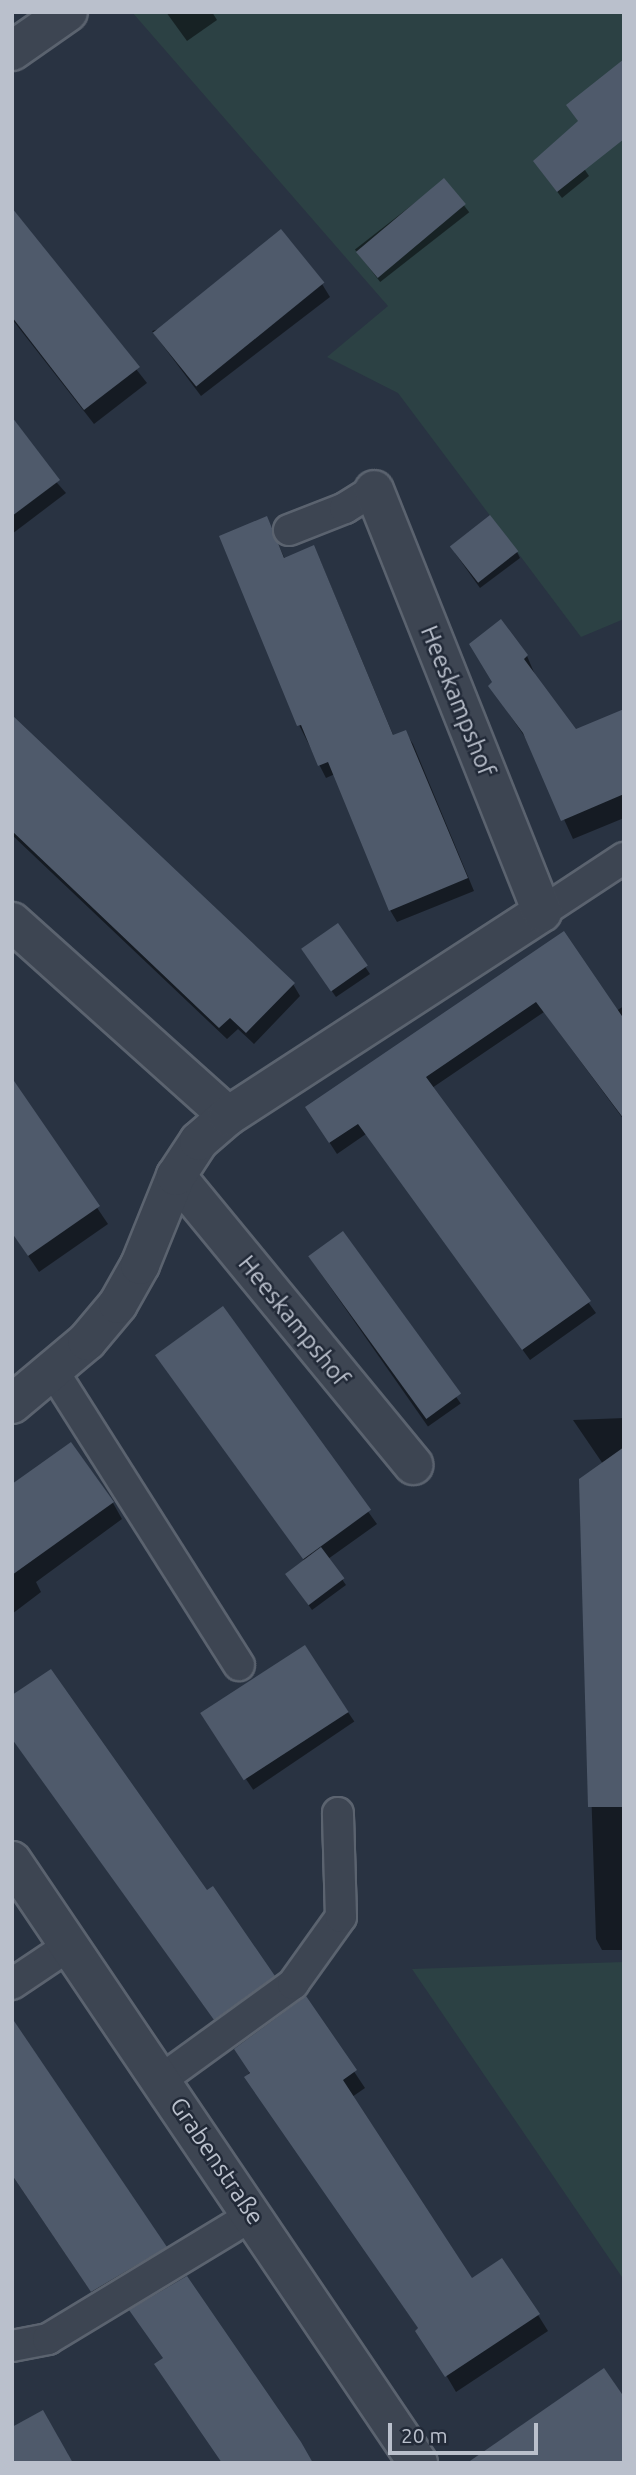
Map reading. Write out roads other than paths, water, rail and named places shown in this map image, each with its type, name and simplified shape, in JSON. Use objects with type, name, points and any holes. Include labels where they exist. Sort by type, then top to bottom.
[{"type":"street","points":[[23,34],[68,12]]},
{"type":"street","name":"Heeskampshof","points":[[374,490],[542,912]]},
{"type":"street","points":[[12,1404],[87,1341],[118,1304],[140,1265],[176,1176],[199,1141],[228,1116],[542,912]]},
{"type":"street","points":[[12,922],[228,1116]]},
{"type":"street","name":"Heeskampshof","points":[[176,1176],[413,1465]]},
{"type":"street","name":"Grabenstraße","points":[[12,1861],[162,2078],[418,2463]]},
{"type":"lane","points":[[289,530],[345,508],[374,490]]},
{"type":"lane","points":[[542,912],[624,858]]},
{"type":"lane","points":[[52,1371],[239,1665]]},
{"type":"lane","points":[[162,2078],[293,1984],[341,1917],[338,1813]]},
{"type":"lane","points":[[12,1984],[70,1945]]},
{"type":"lane","points":[[12,2346],[48,2339],[253,2215]]}]
